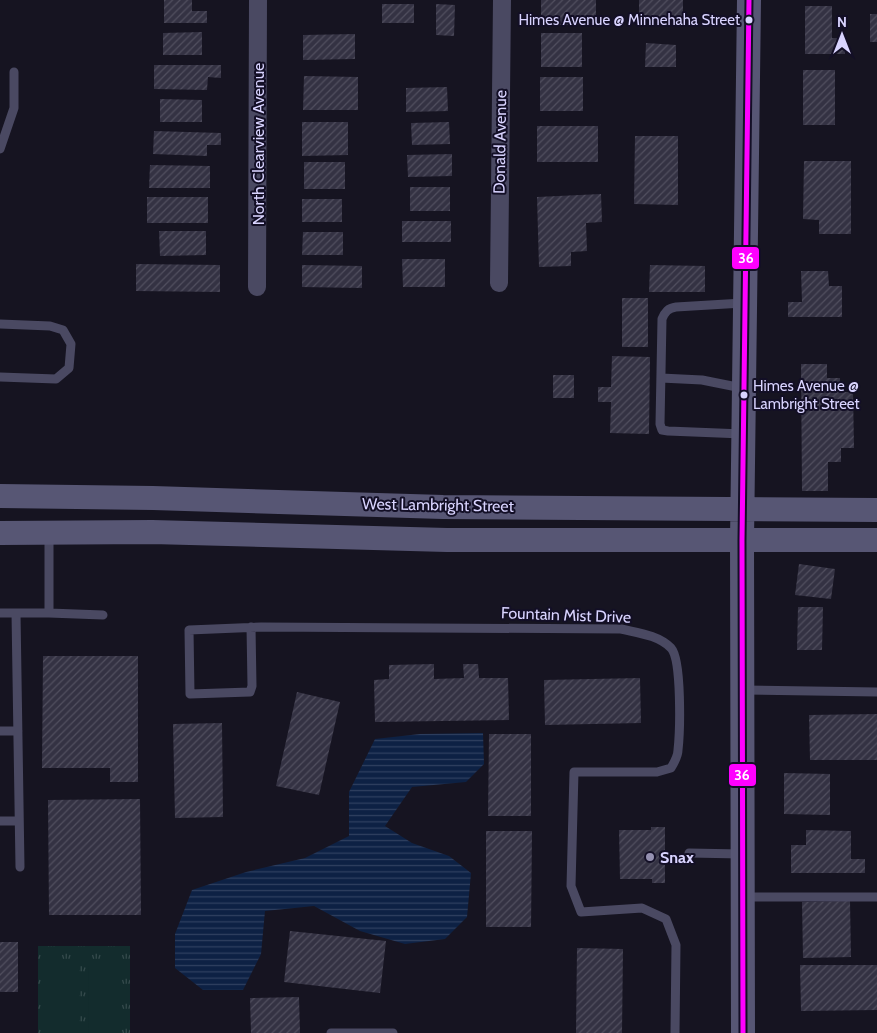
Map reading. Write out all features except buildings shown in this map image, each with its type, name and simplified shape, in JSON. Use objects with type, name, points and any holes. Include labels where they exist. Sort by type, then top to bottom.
[{"type":"main road","points":[[742,1033],[742,508],[749,0]]},
{"type":"main road","name":"West Lambright Street","points":[[0,496],[443,506],[877,510]]},
{"type":"main road","name":"West Lambright Street","points":[[0,532],[152,532],[447,540],[877,540]]},
{"type":"street","name":"North Clearview Avenue","points":[[257,287],[258,0]]},
{"type":"street","name":"Donald Avenue","points":[[499,283],[502,0]]},
{"type":"lane","points":[[0,148],[14,108],[14,72]]},
{"type":"lane","points":[[743,434],[662,430],[660,424],[660,378],[662,319],[669,308],[745,303]]},
{"type":"lane","points":[[0,324],[50,326],[63,330],[71,344],[68,368],[64,374],[56,379],[0,377]]},
{"type":"lane","points":[[660,378],[702,380],[744,388]]},
{"type":"lane","points":[[49,613],[50,532]]},
{"type":"lane","points":[[0,613],[103,615]]},
{"type":"lane","points":[[16,613],[20,867]]},
{"type":"lane","name":"Fountain Mist Drive","points":[[251,627],[252,686],[250,692],[190,694],[189,630],[251,627],[621,630],[648,635],[661,641],[672,650],[679,672],[678,753],[671,768],[657,772],[574,772],[571,886],[581,912],[642,908],[666,919],[676,945],[675,1033]]},
{"type":"lane","points":[[742,690],[877,692]]},
{"type":"lane","points":[[0,731],[18,731]]},
{"type":"lane","points":[[0,821],[19,821]]},
{"type":"lane","points":[[689,853],[742,854]]},
{"type":"lane","points":[[742,897],[877,897]]},
{"type":"lane","points":[[331,1033],[393,1033]]},
{"type":"green space","points":[[38,946],[130,946],[130,1033],[38,1033]]},
{"type":"green space","points":[[46,966],[79,966],[79,1033],[46,1033]]},
{"type":"green space","points":[[88,966],[121,966],[121,1033],[89,1033]]},
{"type":"water","points":[[483,733],[484,764],[466,782],[412,787],[385,826],[412,843],[449,856],[471,873],[467,917],[445,939],[405,944],[360,931],[314,906],[265,911],[261,954],[243,990],[203,990],[175,968],[175,934],[192,890],[246,872],[305,858],[349,836],[349,792],[375,739],[420,734]]},
{"type":"transit line","name":"36","points":[[743,1033],[742,541],[749,0]]},
{"type":"place","name":"Himes Avenue @ Minnehaha Street","points":[[749,20]]},
{"type":"place","name":"Himes Avenue @ Lambright Street","points":[[744,395]]},
{"type":"place","name":"Snax","points":[[650,857]]}]
